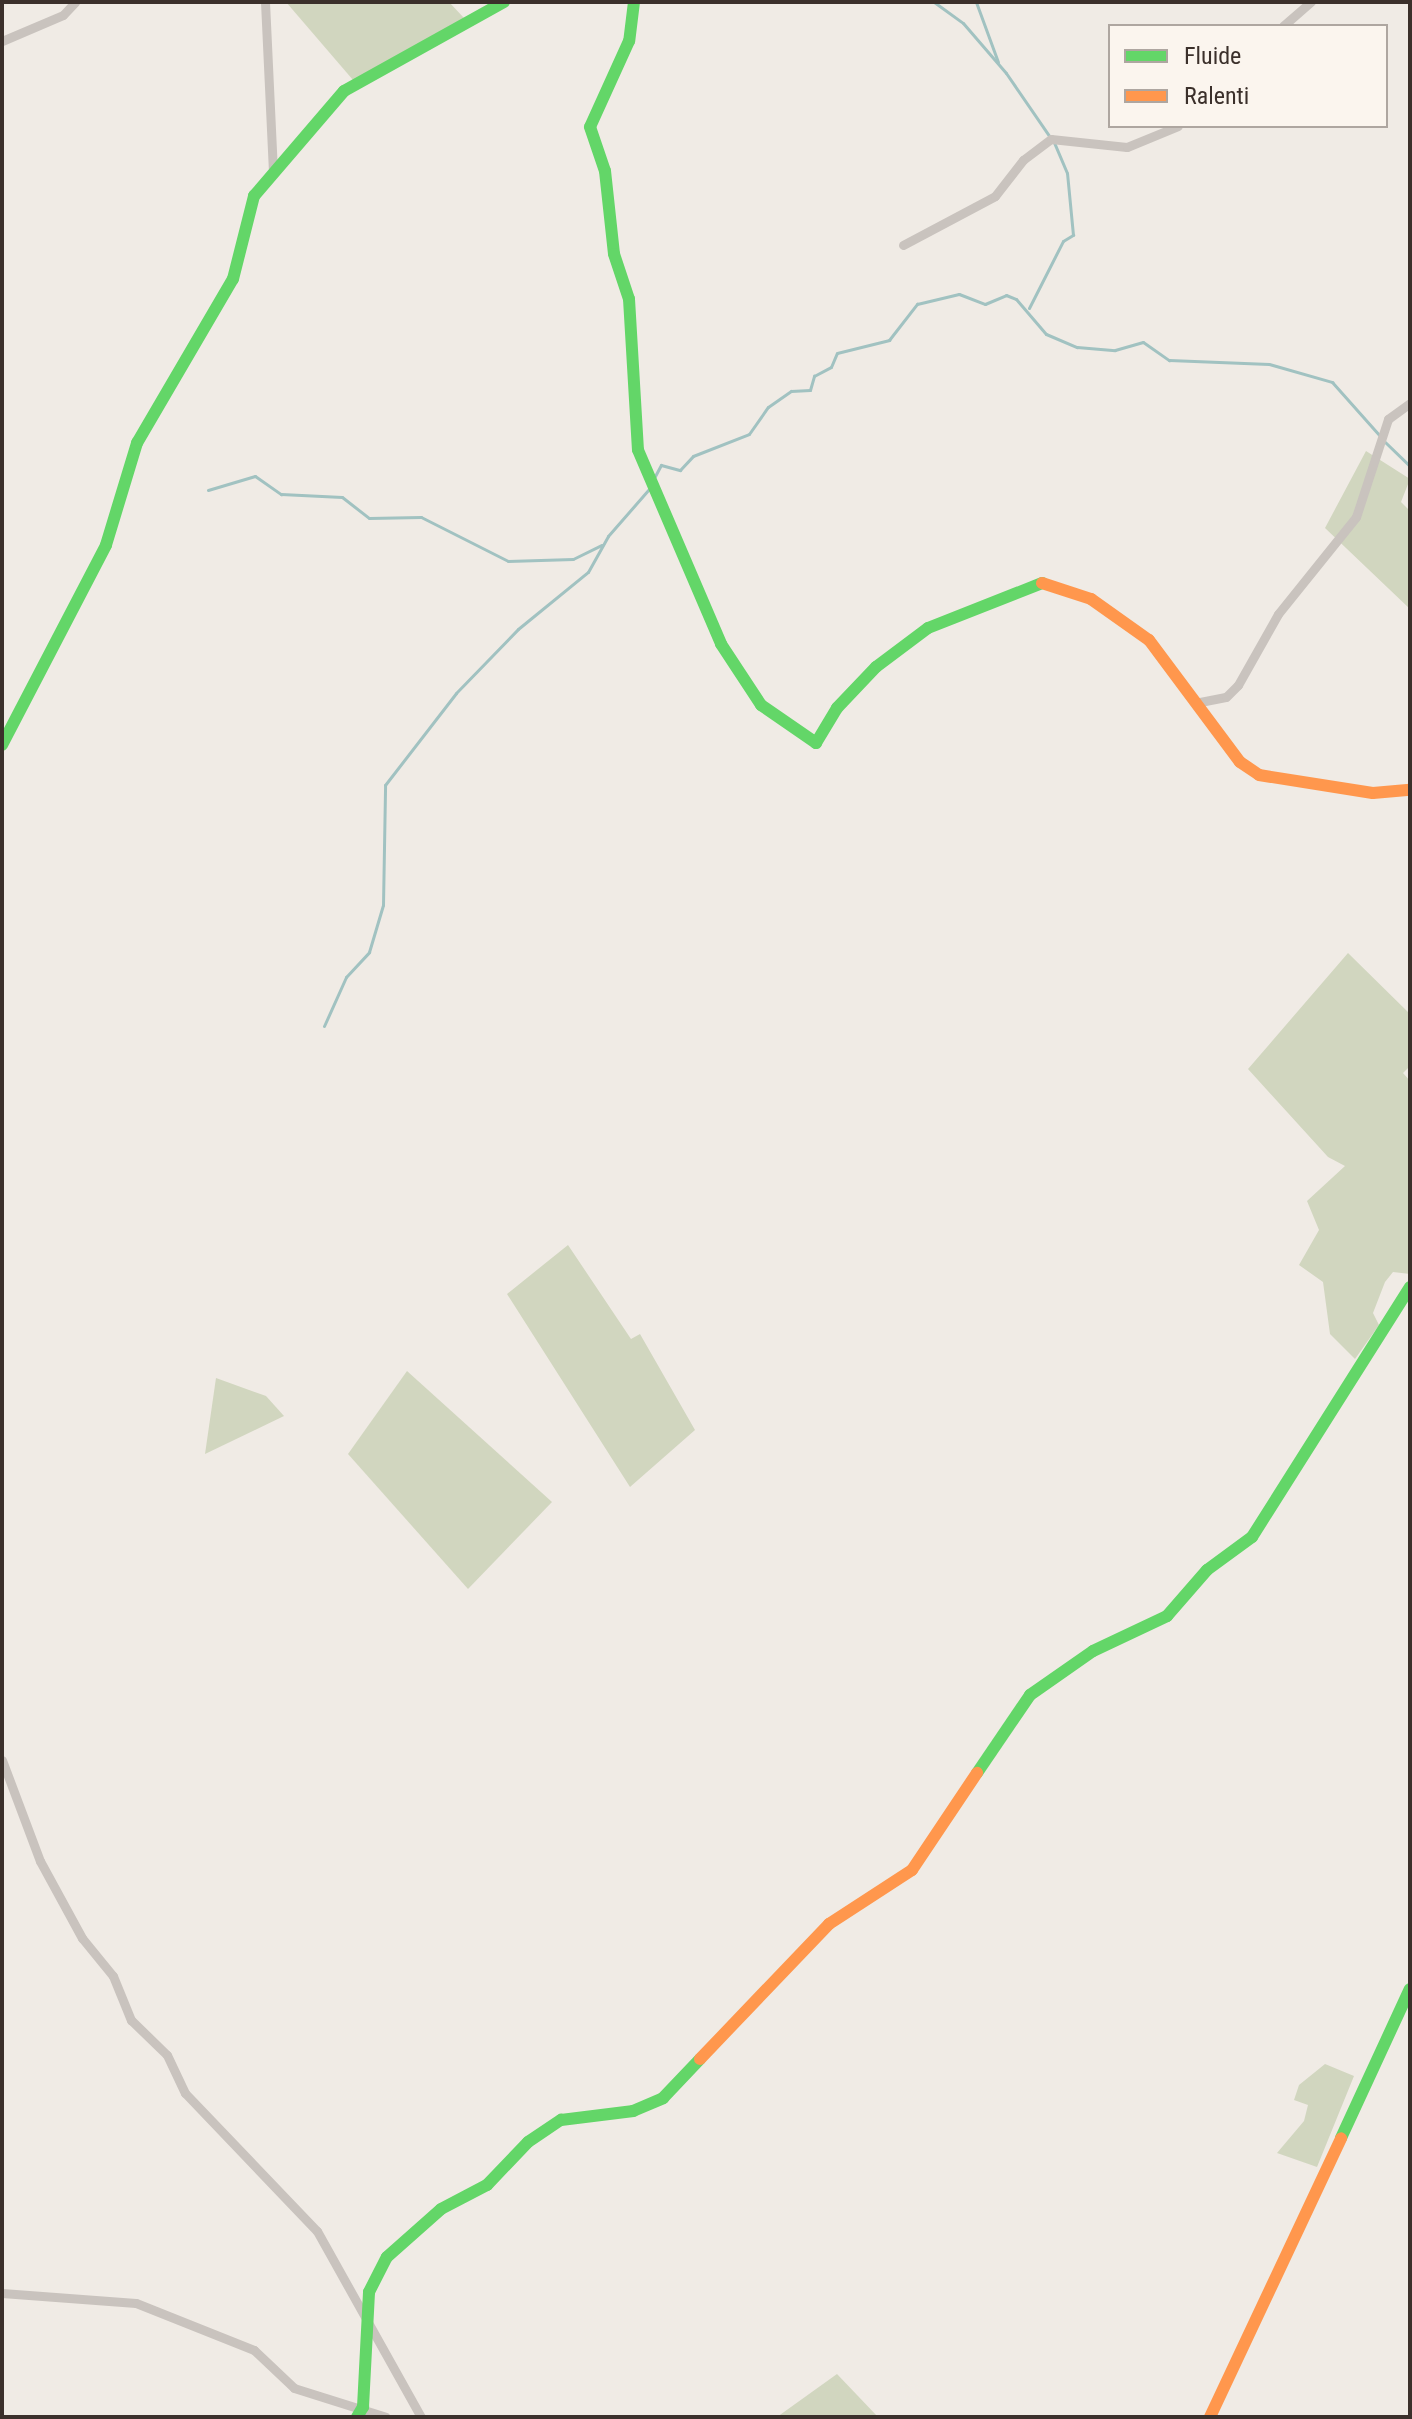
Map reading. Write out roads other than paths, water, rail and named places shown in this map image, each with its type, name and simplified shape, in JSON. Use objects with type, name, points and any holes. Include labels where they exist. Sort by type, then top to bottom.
[{"type":"street","points":[[2,41],[63,15],[75,2]]},
{"type":"street","points":[[265,2],[273,172]]},
{"type":"street","points":[[2,745],[106,545],[137,443],[233,279],[250,203],[344,91],[504,2]]},
{"type":"street","points":[[634,2],[629,41],[590,127],[605,171],[614,254],[629,299],[638,450],[664,524],[721,644],[761,705],[816,743],[837,708],[916,636],[944,619],[1044,582],[1091,599],[1132,625],[1200,702],[1240,762],[1259,775],[1342,790],[1410,790]]},
{"type":"street","points":[[1285,24],[1311,2]]},
{"type":"street","points":[[903,245],[995,196],[1023,160],[1051,139],[1127,147],[1173,128]]},
{"type":"street","points":[[1200,702],[1226,697],[1238,685],[1278,614],[1356,517],[1388,419],[1410,403]]},
{"type":"street","points":[[360,2412],[369,2292],[387,2257],[441,2209],[487,2185],[528,2142],[561,2120],[633,2111],[663,2098],[829,1924],[912,1870],[1030,1695],[1093,1651],[1167,1616],[1207,1570],[1252,1537],[1410,1287]]},
{"type":"street","points":[[2,1760],[40,1861],[82,1938],[113,1976],[137,2029],[167,2055],[185,2093],[234,2148],[317,2231],[421,2417]]},
{"type":"street","points":[[1210,2417],[1410,1989]]},
{"type":"street","points":[[2,2293],[136,2303],[254,2350],[294,2388],[360,2412],[386,2417]]},
{"type":"waterway","points":[[934,2],[963,23],[1006,73],[1050,137]]},
{"type":"waterway","points":[[976,2],[998,62]]},
{"type":"waterway","points":[[1029,308],[1063,241],[1073,235],[1067,173],[1054,143]]},
{"type":"waterway","points":[[654,478],[661,465],[680,470],[693,456],[749,434],[768,407],[791,391],[810,390],[814,376],[831,367],[837,353],[889,340],[917,304],[959,294],[985,304],[1006,295],[1016,299],[1046,334],[1077,347],[1115,350],[1143,342],[1169,360],[1269,364],[1332,382],[1380,436]]},
{"type":"waterway","points":[[1385,442],[1410,466]]},
{"type":"waterway","points":[[208,490],[255,476],[281,494],[342,497],[369,518],[421,517],[508,561],[573,559],[602,545]]},
{"type":"waterway","points":[[324,1026],[346,977],[369,952],[383,905],[385,785],[456,693],[518,629],[588,572],[608,536],[649,489]]}]
